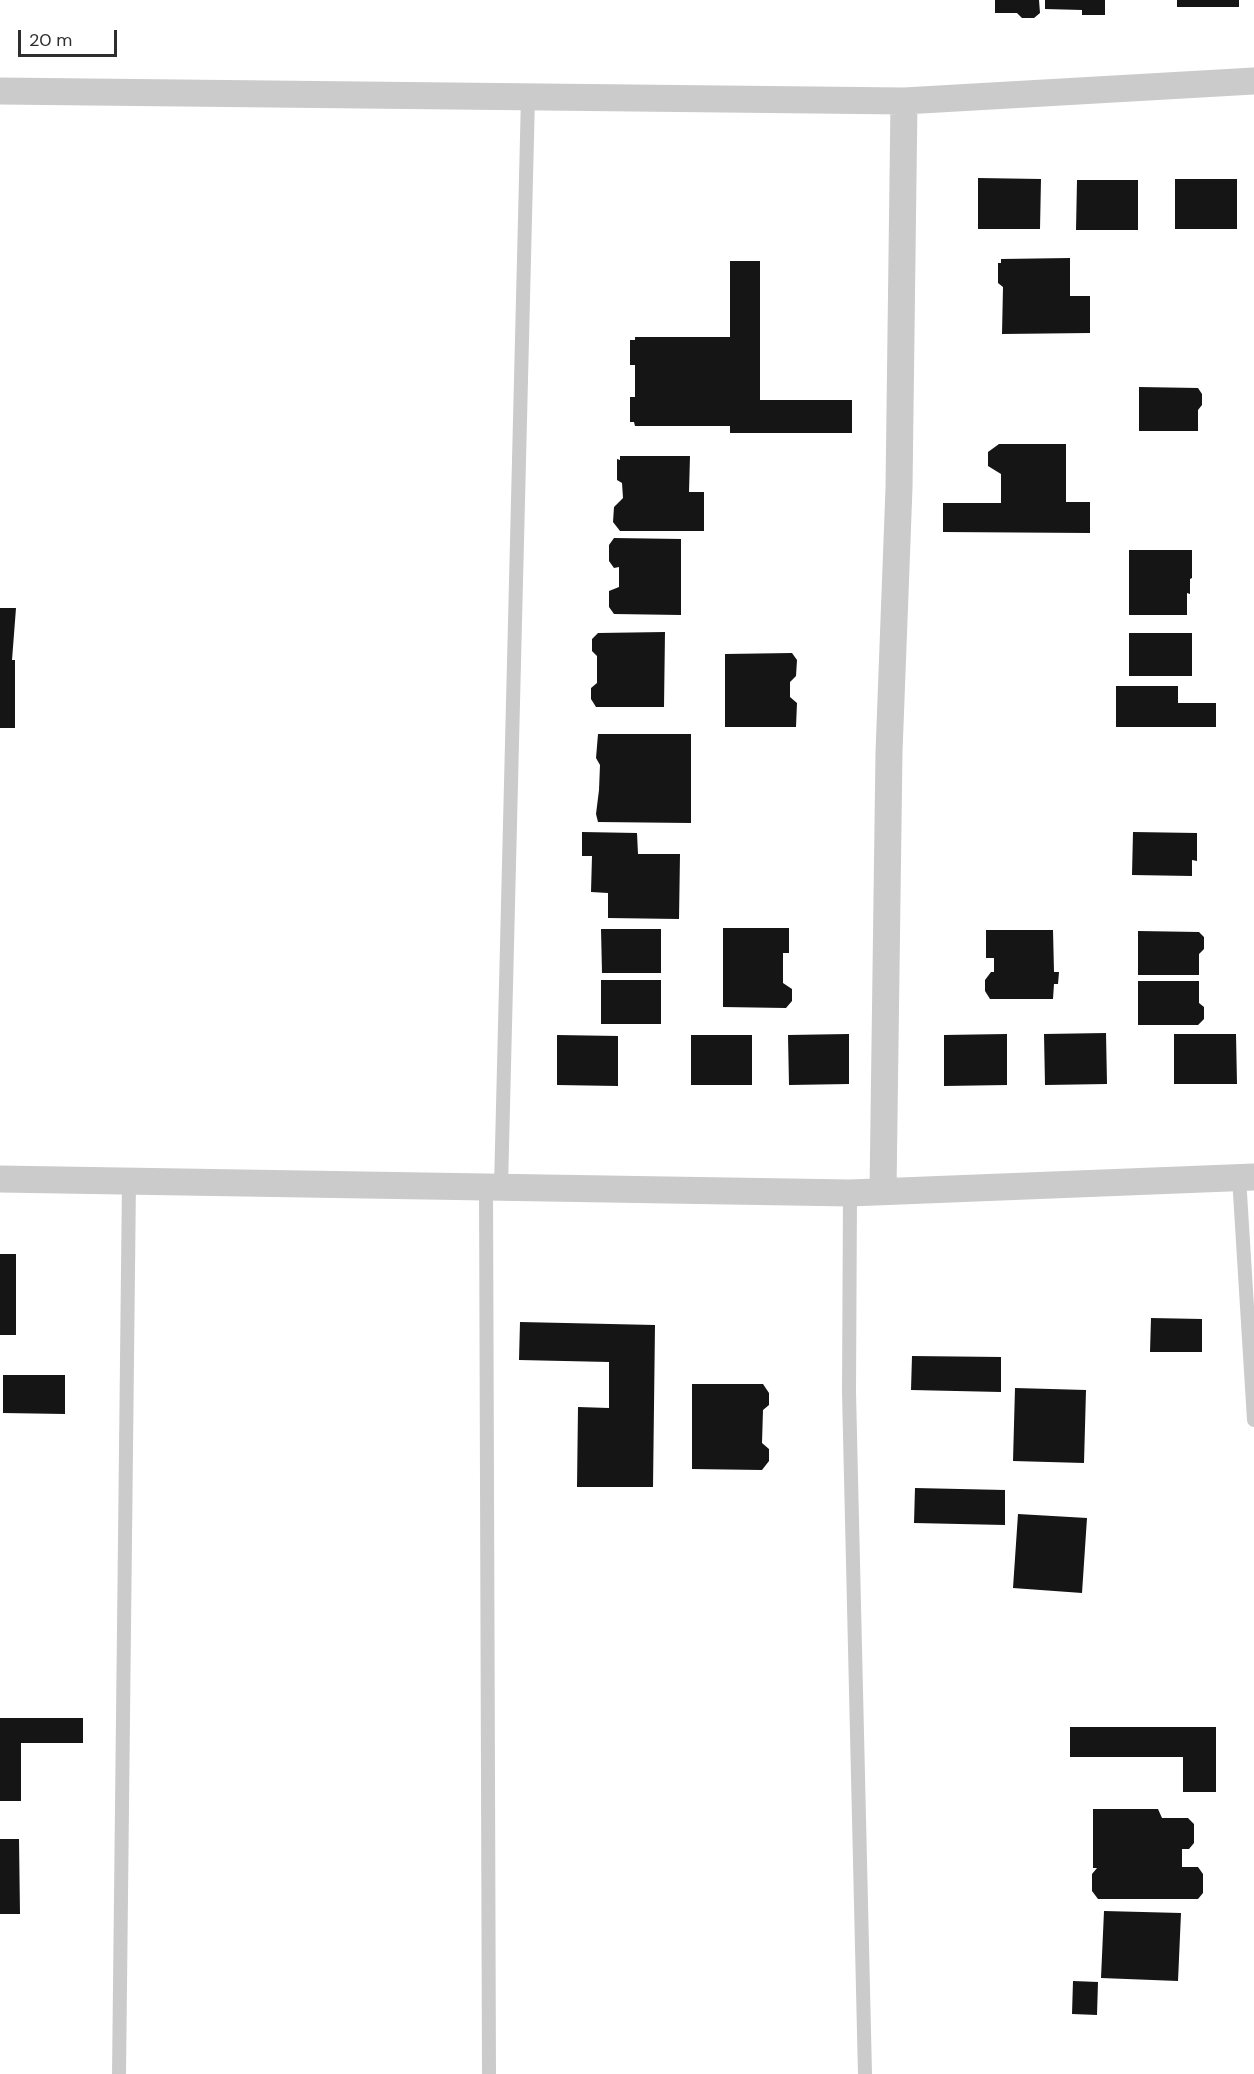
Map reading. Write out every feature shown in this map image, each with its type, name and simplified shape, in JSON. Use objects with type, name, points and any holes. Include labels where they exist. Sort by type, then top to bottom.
[{"type":"street","points":[[0,91],[904,101],[1254,81]]},
{"type":"street","points":[[883,1191],[889,752],[899,488],[904,101]]},
{"type":"street","points":[[0,1179],[850,1193],[1246,1177]]},
{"type":"lane","points":[[489,2074],[493,1187],[528,97]]},
{"type":"lane","points":[[1246,1177],[1254,1420]]},
{"type":"lane","points":[[118,2074],[129,1181]]},
{"type":"lane","points":[[850,1193],[849,1392],[865,2074]]},
{"type":"building","points":[[995,0],[1039,0],[1040,13],[1034,18],[1022,18],[1017,13],[995,13]]},
{"type":"building","points":[[1045,0],[1105,0],[1105,15],[1082,15],[1082,10],[1045,9]]},
{"type":"building","points":[[1177,0],[1239,0],[1239,7],[1177,7]]},
{"type":"building","points":[[978,178],[1041,179],[1040,229],[978,229]]},
{"type":"building","points":[[1175,179],[1237,179],[1237,229],[1175,229]]},
{"type":"building","points":[[1077,180],[1138,180],[1138,230],[1076,230]]},
{"type":"building","points":[[1070,258],[1070,296],[1090,296],[1090,333],[1002,334],[1003,287],[998,283],[998,263],[1001,263],[1001,259]]},
{"type":"building","points":[[730,261],[760,261],[760,400],[852,400],[852,433],[730,433],[730,426],[635,426],[634,422],[630,422],[630,397],[635,397],[635,365],[630,365],[630,340],[635,340],[635,337],[730,337]]},
{"type":"building","points":[[1139,387],[1198,388],[1202,394],[1202,405],[1198,410],[1198,431],[1139,431]]},
{"type":"building","points":[[999,444],[1066,444],[1066,502],[1090,502],[1090,533],[943,532],[943,503],[1001,503],[1001,474],[988,466],[988,452]]},
{"type":"building","points":[[620,456],[690,456],[689,492],[704,492],[704,531],[620,531],[613,522],[614,507],[623,498],[622,483],[617,480],[617,459],[620,460]]},
{"type":"building","points":[[614,538],[681,539],[681,615],[614,614],[609,607],[609,591],[619,587],[619,567],[614,568],[609,561],[609,545]]},
{"type":"building","points":[[1129,550],[1192,550],[1192,578],[1190,579],[1190,594],[1187,593],[1187,615],[1129,615]]},
{"type":"building","points":[[0,608],[16,608],[12,660],[15,660],[15,728],[0,728]]},
{"type":"building","points":[[665,632],[664,707],[596,707],[591,699],[591,688],[597,683],[597,656],[592,651],[592,639],[598,633]]},
{"type":"building","points":[[1129,633],[1192,633],[1192,676],[1129,676]]},
{"type":"building","points":[[792,653],[797,660],[796,676],[790,682],[790,697],[797,703],[796,727],[725,727],[725,654]]},
{"type":"building","points":[[1116,686],[1178,686],[1178,703],[1216,703],[1216,727],[1116,727]]},
{"type":"building","points":[[598,734],[691,734],[691,823],[598,822],[596,814],[600,765],[596,758]]},
{"type":"building","points":[[582,832],[637,833],[638,854],[680,854],[679,919],[608,918],[608,893],[591,892],[592,856],[582,856]]},
{"type":"building","points":[[1133,832],[1197,833],[1197,861],[1192,860],[1192,876],[1132,875]]},
{"type":"building","points":[[723,928],[789,928],[789,953],[783,953],[783,983],[792,989],[792,1001],[786,1008],[723,1007]]},
{"type":"building","points":[[601,929],[661,929],[661,973],[602,973]]},
{"type":"building","points":[[986,930],[1053,930],[1054,972],[1059,972],[1058,984],[1054,984],[1053,999],[990,999],[985,991],[985,980],[991,972],[994,972],[994,958],[986,958]]},
{"type":"building","points":[[1138,931],[1199,932],[1204,937],[1204,949],[1199,954],[1199,975],[1138,975]]},
{"type":"building","points":[[601,980],[661,980],[661,1024],[601,1024]]},
{"type":"building","points":[[1138,981],[1199,981],[1199,1003],[1204,1007],[1204,1019],[1198,1025],[1138,1025]]},
{"type":"building","points":[[1106,1033],[1107,1084],[1045,1085],[1044,1034]]},
{"type":"building","points":[[849,1034],[849,1084],[789,1085],[788,1035]]},
{"type":"building","points":[[1007,1034],[1007,1085],[944,1086],[944,1035]]},
{"type":"building","points":[[1174,1034],[1236,1034],[1237,1084],[1174,1084]]},
{"type":"building","points":[[557,1035],[618,1036],[618,1086],[557,1085]]},
{"type":"building","points":[[691,1035],[752,1035],[752,1085],[691,1085]]},
{"type":"building","points":[[0,1254],[16,1254],[16,1335],[0,1335]]},
{"type":"building","points":[[1151,1318],[1202,1319],[1202,1352],[1150,1352]]},
{"type":"building","points":[[520,1322],[655,1325],[653,1487],[577,1487],[578,1407],[609,1408],[609,1362],[519,1360]]},
{"type":"building","points":[[912,1356],[1001,1357],[1001,1392],[911,1390]]},
{"type":"building","points":[[3,1375],[65,1375],[65,1414],[3,1413]]},
{"type":"building","points":[[692,1384],[763,1384],[769,1393],[769,1405],[763,1410],[762,1443],[769,1449],[769,1461],[762,1470],[692,1469]]},
{"type":"building","points":[[1015,1388],[1086,1390],[1084,1463],[1013,1461]]},
{"type":"building","points":[[915,1488],[1005,1490],[1005,1525],[914,1523]]},
{"type":"building","points":[[1018,1514],[1087,1518],[1082,1593],[1013,1588]]},
{"type":"building","points":[[0,1718],[83,1718],[83,1743],[21,1743],[21,1801],[0,1801]]},
{"type":"building","points":[[1070,1727],[1216,1727],[1216,1792],[1183,1792],[1183,1757],[1070,1757]]},
{"type":"building","points":[[1093,1809],[1158,1809],[1162,1818],[1188,1818],[1194,1824],[1194,1843],[1189,1849],[1182,1849],[1182,1867],[1198,1867],[1203,1874],[1203,1893],[1198,1899],[1098,1899],[1092,1891],[1092,1874],[1097,1868],[1093,1868]]},
{"type":"building","points":[[0,1839],[19,1839],[20,1914],[0,1914]]},
{"type":"building","points":[[1104,1911],[1181,1913],[1178,1981],[1101,1978]]},
{"type":"building","points":[[1073,1981],[1098,1982],[1097,2015],[1072,2014]]}]
